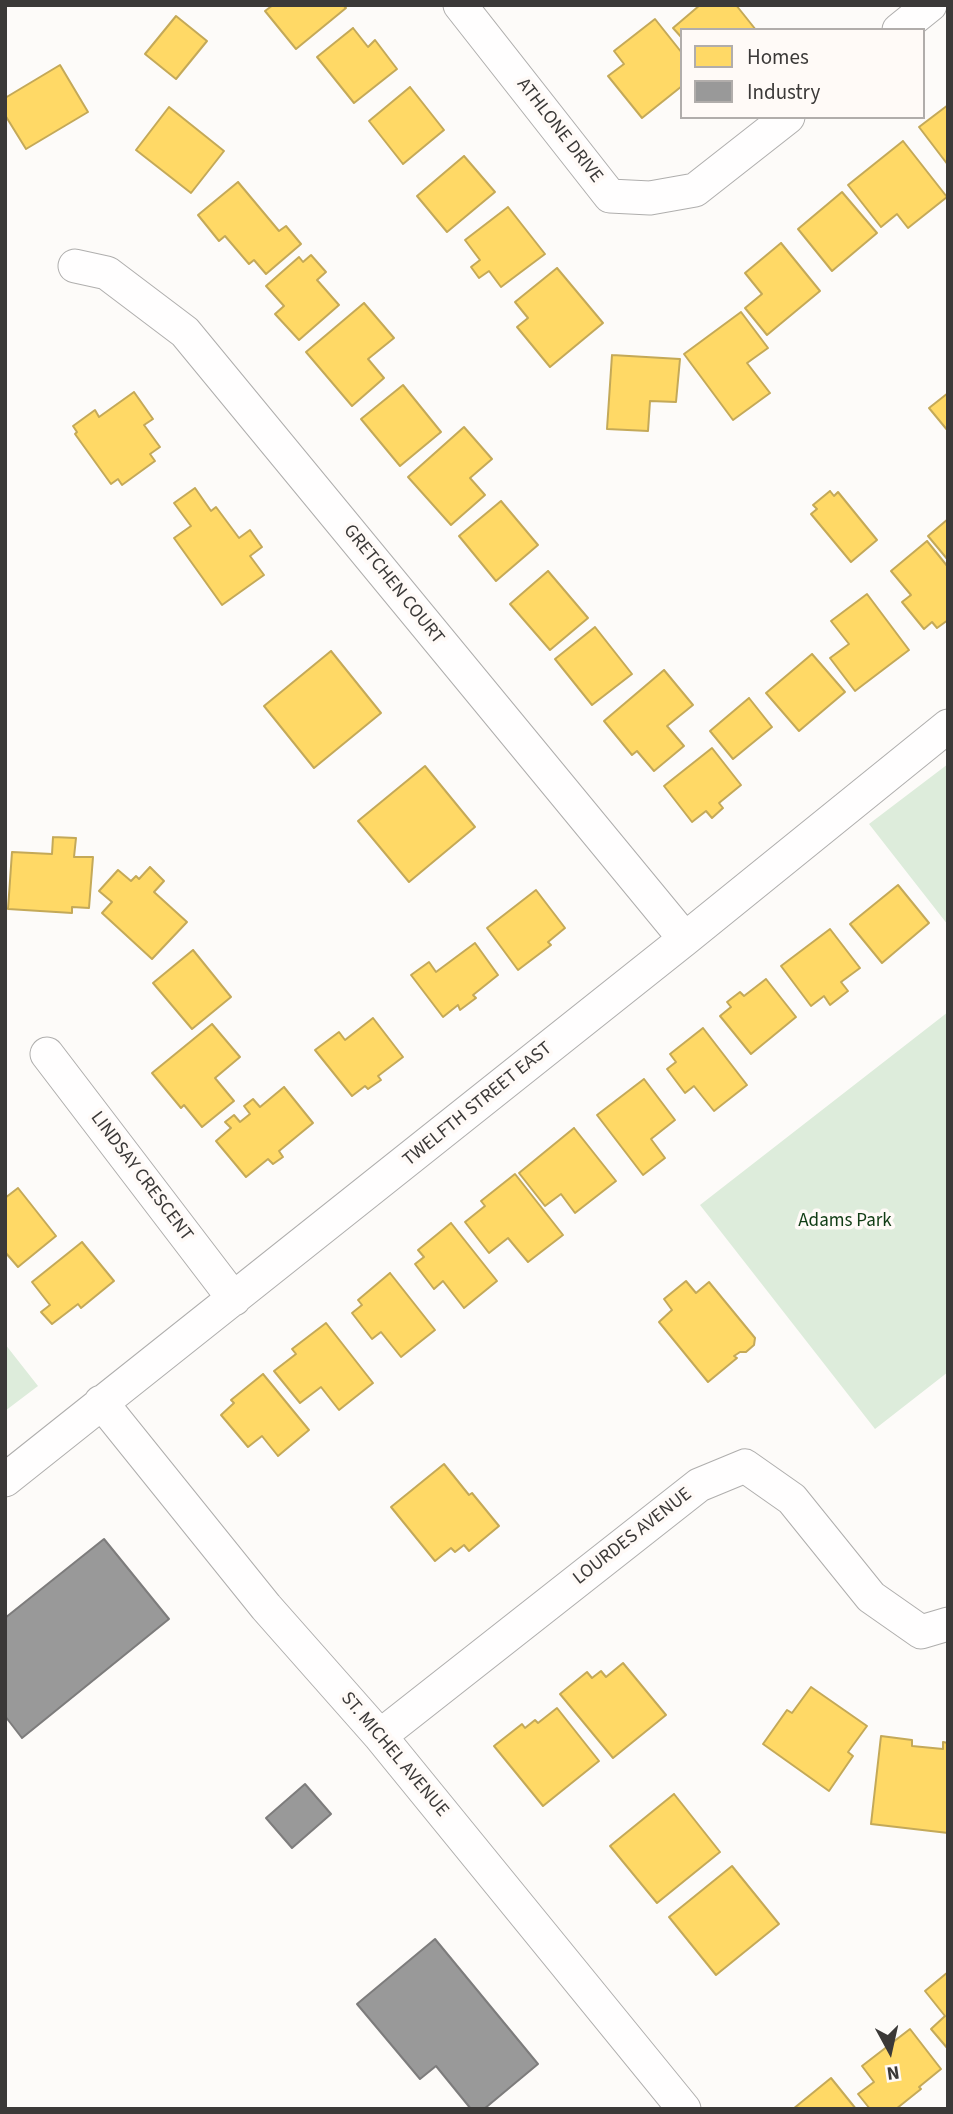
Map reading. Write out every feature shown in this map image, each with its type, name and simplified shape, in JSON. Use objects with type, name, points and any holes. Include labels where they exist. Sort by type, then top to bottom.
[{"type":"street","name":"ATHLONE DRIVE","points":[[460,5],[610,196],[650,198],[695,190],[785,119]]},
{"type":"street","points":[[901,28],[930,5]]},
{"type":"street","name":"GRETCHEN COURT","points":[[75,266],[107,273],[185,332],[685,939]]},
{"type":"street","name":"TWELFTH STREET EAST","points":[[5,1480],[685,939],[948,726]]},
{"type":"street","name":"LINDSAY CRESCENT","points":[[47,1054],[234,1299]]},
{"type":"street","name":"ST. MICHEL AVENUE","points":[[101,1402],[266,1607],[380,1736],[684,2109]]},
{"type":"street","name":"LOURDES AVENUE","points":[[380,1736],[699,1485],[745,1466],[792,1499],[871,1597],[921,1632],[948,1624]]},
{"type":"green space","points":[[948,764],[948,925],[869,824]]},
{"type":"green space","name":"Adams Park","points":[[948,1012],[948,1372],[875,1429],[700,1205]]},
{"type":"green space","points":[[5,1344],[38,1386],[5,1411]]},
{"type":"building: Homes","points":[[273,5],[343,5],[346,8],[296,49],[265,11]]},
{"type":"building: Homes","points":[[700,5],[736,5],[754,28],[680,28],[680,36],[673,28]]},
{"type":"building: Homes","points":[[176,16],[207,41],[176,79],[145,54]]},
{"type":"building: Homes","points":[[655,19],[680,50],[680,88],[642,118],[608,76],[624,64],[614,51]]},
{"type":"building: Homes","points":[[353,28],[368,47],[375,40],[397,69],[354,103],[317,57]]},
{"type":"building: Homes","points":[[60,65],[88,112],[26,149],[5,115],[5,98]]},
{"type":"building: Homes","points":[[410,87],[444,130],[403,164],[369,121]]},
{"type":"building: Homes","points":[[948,105],[948,165],[919,127]]},
{"type":"building: Homes","points":[[169,107],[224,151],[191,193],[136,150]]},
{"type":"building: Homes","points":[[903,141],[947,197],[908,228],[897,214],[881,227],[848,185]]},
{"type":"building: Homes","points":[[464,156],[495,192],[447,232],[417,196]]},
{"type":"building: Homes","points":[[238,182],[279,231],[286,226],[301,244],[266,274],[254,260],[249,264],[225,236],[219,241],[198,215]]},
{"type":"building: Homes","points":[[842,192],[877,233],[832,271],[798,229]]},
{"type":"building: Homes","points":[[508,207],[545,254],[501,287],[489,271],[479,278],[471,267],[480,260],[465,240]]},
{"type":"building: Homes","points":[[781,243],[820,291],[767,335],[745,308],[762,294],[745,273]]},
{"type":"building: Homes","points":[[311,255],[326,272],[317,280],[339,305],[299,340],[275,314],[284,306],[266,286],[299,257],[303,262]]},
{"type":"building: Homes","points":[[557,268],[603,323],[550,367],[517,327],[528,318],[515,302]]},
{"type":"building: Homes","points":[[364,303],[394,338],[368,359],[384,378],[352,406],[306,352]]},
{"type":"building: Homes","points":[[741,312],[768,348],[747,363],[770,393],[733,420],[684,354]]},
{"type":"building: Homes","points":[[612,355],[680,359],[676,402],[650,401],[648,431],[607,429]]},
{"type":"building: Homes","points":[[403,385],[441,432],[400,466],[361,419]]},
{"type":"building: Homes","points":[[134,392],[153,419],[144,425],[160,447],[150,454],[155,461],[122,485],[118,479],[111,484],[75,434],[77,432],[73,426],[95,410],[99,417]]},
{"type":"building: Homes","points":[[948,393],[948,431],[929,408]]},
{"type":"building: Homes","points":[[464,427],[492,459],[470,478],[485,495],[451,525],[408,477]]},
{"type":"building: Homes","points":[[195,488],[211,511],[216,507],[239,538],[250,530],[262,547],[250,556],[264,575],[222,605],[174,538],[191,526],[174,503]]},
{"type":"building: Homes","points":[[830,491],[834,496],[838,492],[877,540],[851,562],[811,514],[817,509],[813,505]]},
{"type":"building: Homes","points":[[501,501],[538,545],[496,581],[459,536]]},
{"type":"building: Homes","points":[[948,519],[948,560],[928,536]]},
{"type":"building: Homes","points":[[927,541],[948,567],[948,620],[937,628],[932,622],[924,629],[902,602],[911,595],[891,571]]},
{"type":"building: Homes","points":[[548,571],[588,618],[550,650],[510,604]]},
{"type":"building: Homes","points":[[867,594],[909,650],[855,691],[830,658],[849,644],[831,621]]},
{"type":"building: Homes","points":[[595,627],[632,674],[592,705],[555,659]]},
{"type":"building: Homes","points":[[331,651],[381,713],[314,768],[264,706]]},
{"type":"building: Homes","points":[[812,654],[845,692],[799,731],[766,693]]},
{"type":"building: Homes","points":[[664,670],[693,705],[667,726],[684,746],[654,771],[637,751],[632,755],[604,721]]},
{"type":"building: Homes","points":[[749,698],[772,727],[733,759],[710,731]]},
{"type":"building: Homes","points":[[712,748],[741,785],[719,803],[723,808],[712,818],[706,811],[692,822],[664,786]]},
{"type":"building: Homes","points":[[425,766],[475,827],[409,882],[358,821]]},
{"type":"building: Homes","points":[[53,837],[76,838],[74,857],[93,857],[89,908],[72,907],[72,913],[8,909],[12,852],[52,854]]},
{"type":"building: Homes","points":[[150,867],[164,881],[154,892],[187,922],[152,959],[102,913],[112,902],[99,891],[118,870],[131,881],[136,876],[139,879]]},
{"type":"building: Homes","points":[[898,885],[929,923],[882,963],[850,924]]},
{"type":"building: Homes","points":[[536,890],[565,928],[548,942],[551,945],[518,970],[487,928]]},
{"type":"building: Homes","points":[[830,929],[860,968],[841,982],[848,991],[830,1005],[824,996],[811,1006],[781,966]]},
{"type":"building: Homes","points":[[475,943],[498,975],[473,995],[476,998],[460,1010],[458,1005],[443,1017],[411,975],[429,962],[436,972]]},
{"type":"building: Homes","points":[[193,950],[231,997],[192,1029],[153,983]]},
{"type":"building: Homes","points":[[766,979],[796,1017],[751,1054],[720,1016],[731,1007],[727,1002],[740,992],[744,996]]},
{"type":"building: Homes","points":[[373,1018],[403,1057],[378,1076],[381,1080],[368,1089],[365,1086],[352,1096],[315,1050],[339,1032],[345,1040]]},
{"type":"building: Homes","points":[[212,1024],[240,1057],[215,1078],[234,1101],[202,1127],[184,1105],[181,1108],[152,1073]]},
{"type":"building: Homes","points":[[703,1028],[747,1085],[714,1111],[694,1086],[685,1093],[667,1069],[676,1062],[670,1054]]},
{"type":"building: Homes","points":[[644,1079],[675,1120],[651,1139],[665,1158],[643,1175],[597,1115]]},
{"type":"building: Homes","points":[[284,1087],[313,1123],[279,1151],[283,1157],[273,1164],[268,1159],[246,1177],[216,1141],[231,1128],[225,1122],[234,1115],[240,1122],[250,1114],[244,1106],[253,1099],[260,1107]]},
{"type":"building: Homes","points":[[574,1128],[616,1181],[575,1213],[561,1194],[545,1206],[519,1173]]},
{"type":"building: Homes","points":[[515,1174],[563,1235],[528,1262],[508,1238],[489,1253],[465,1222],[485,1206],[481,1201]]},
{"type":"building: Homes","points":[[18,1188],[56,1236],[18,1267],[5,1252],[5,1198]]},
{"type":"building: Homes","points":[[451,1223],[497,1281],[464,1308],[443,1281],[434,1289],[415,1264],[424,1257],[418,1250]]},
{"type":"building: Homes","points":[[82,1242],[114,1281],[81,1308],[78,1304],[52,1324],[41,1312],[50,1305],[32,1282]]},
{"type":"building: Homes","points":[[390,1273],[435,1330],[401,1357],[381,1332],[372,1339],[352,1313],[362,1305],[358,1300]]},
{"type":"building: Homes","points":[[686,1281],[696,1293],[709,1282],[755,1338],[754,1345],[746,1352],[734,1356],[737,1358],[708,1382],[659,1322],[672,1310],[664,1299]]},
{"type":"building: Homes","points":[[326,1323],[373,1383],[339,1410],[321,1387],[300,1403],[274,1371],[296,1354],[292,1349]]},
{"type":"building: Homes","points":[[263,1374],[309,1430],[278,1456],[262,1436],[248,1447],[221,1415],[234,1403],[231,1400]]},
{"type":"building: Homes","points":[[444,1464],[499,1526],[469,1551],[464,1545],[455,1552],[451,1548],[435,1561],[391,1507]]},
{"type":"building: Homes","points":[[623,1663],[666,1715],[613,1758],[560,1694],[587,1672],[592,1678],[601,1671],[606,1677]]},
{"type":"building: Homes","points":[[811,1687],[867,1726],[848,1752],[853,1756],[829,1791],[763,1744],[787,1710],[792,1713]]},
{"type":"building: Homes","points":[[557,1708],[599,1761],[543,1806],[494,1746],[522,1724],[525,1728],[535,1720],[538,1723]]},
{"type":"building: Homes","points":[[881,1736],[912,1740],[912,1746],[943,1749],[943,1742],[948,1743],[948,1833],[871,1824]]},
{"type":"building: Homes","points":[[674,1794],[720,1852],[657,1903],[610,1846]]},
{"type":"building: Homes","points":[[732,1866],[779,1924],[716,1975],[669,1917]]},
{"type":"building: Homes","points":[[948,1972],[948,2049],[931,2029],[945,2016],[925,1991]]},
{"type":"building: Homes","points":[[910,2029],[941,2069],[896,2109],[870,2109],[858,2094],[874,2082],[862,2066]]},
{"type":"building: Homes","points":[[831,2078],[856,2109],[793,2109]]},
{"type":"building: Industry","points":[[104,1539],[169,1619],[22,1738],[5,1716],[5,1618]]},
{"type":"building: Industry","points":[[305,1784],[331,1814],[292,1848],[266,1818]]},
{"type":"building: Industry","points":[[435,1939],[538,2064],[484,2109],[471,2109],[436,2066],[420,2079],[357,2004]]}]
